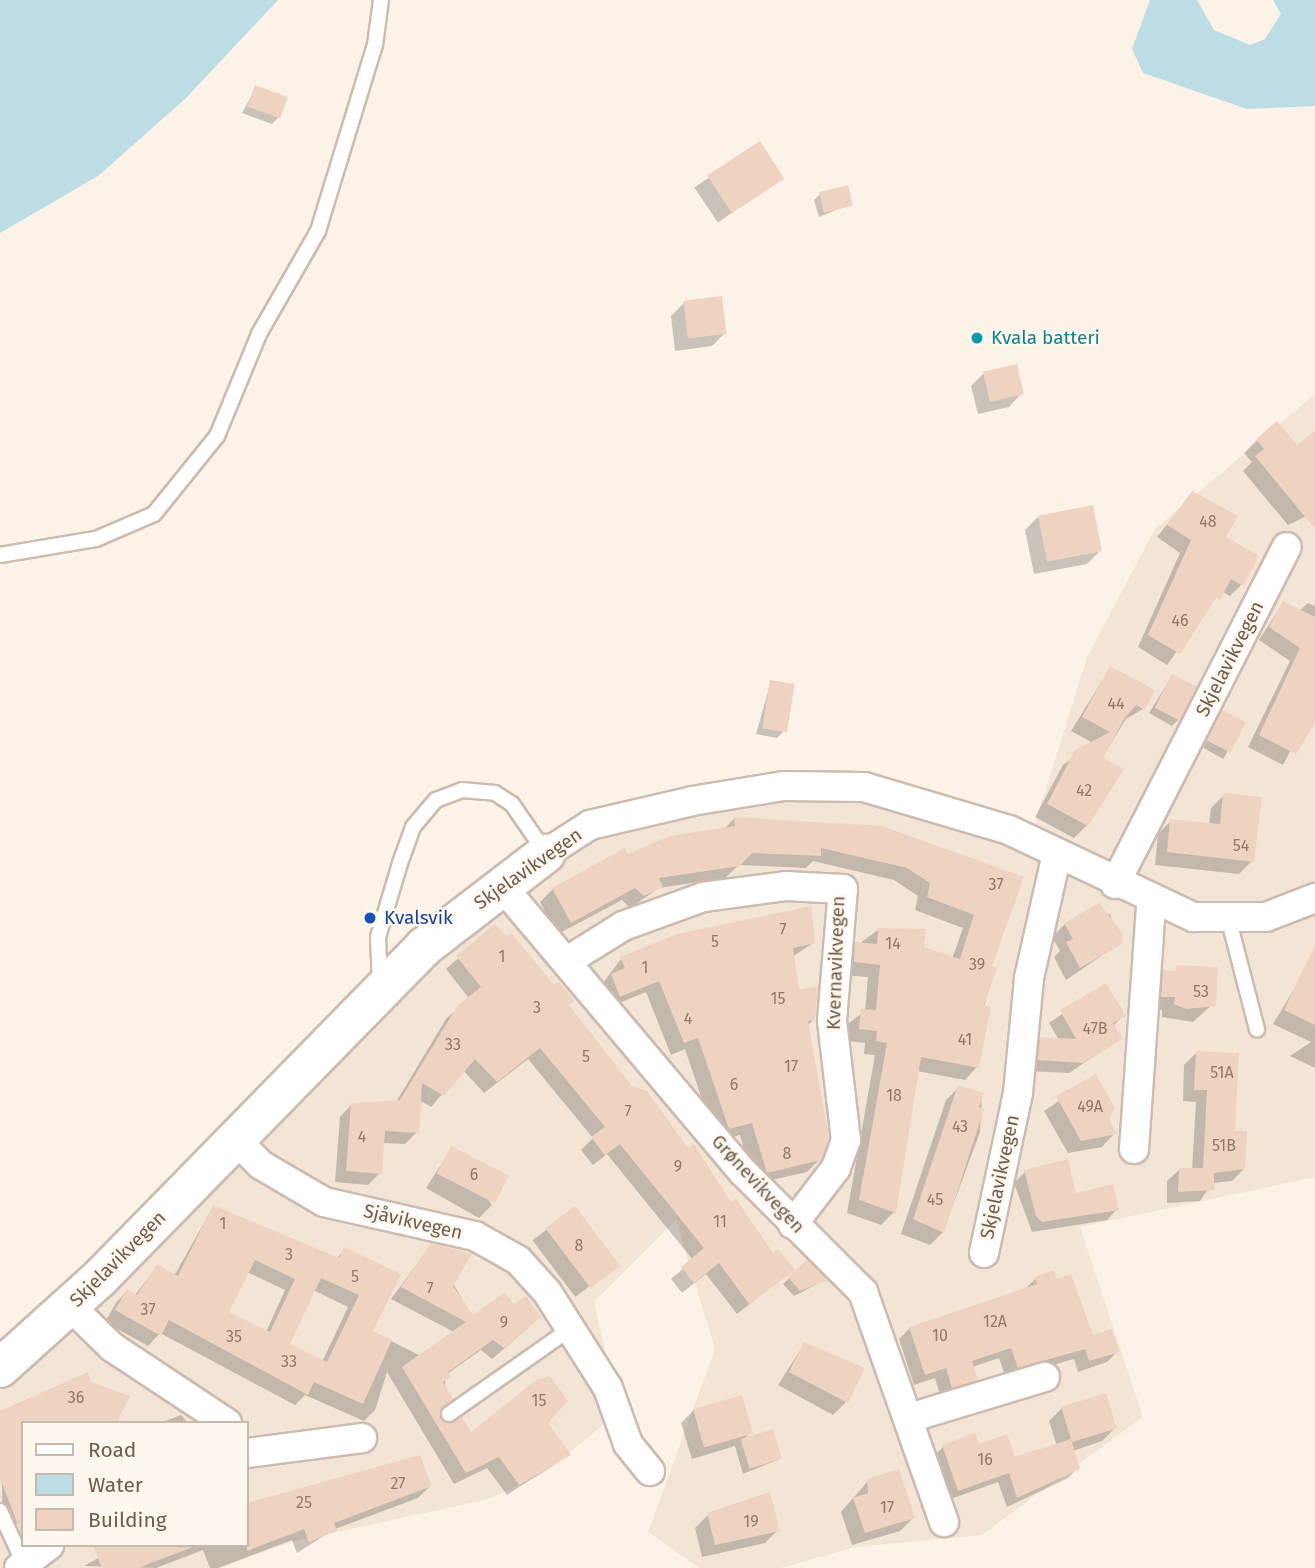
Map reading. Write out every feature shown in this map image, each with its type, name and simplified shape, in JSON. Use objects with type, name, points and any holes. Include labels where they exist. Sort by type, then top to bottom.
[{"type":"main road","name":"Skjelavikvegen","points":[[0,1368],[70,1306],[424,947],[501,885],[545,854]]},
{"type":"street","name":"Skjelavikvegen","points":[[1115,884],[1287,547]]},
{"type":"street","name":"Skjelavikvegen","points":[[545,854],[590,825],[784,786],[864,787],[948,808],[1057,854],[1151,903],[1193,918],[1230,921],[1311,907]]},
{"type":"street","name":"Skjelavikvegen","points":[[984,1253],[1018,1093],[1029,978],[1057,854]]},
{"type":"street","name":"Grønevikvegen","points":[[501,885],[793,1224],[863,1292],[944,1522]]},
{"type":"street","name":"Kvernavikvegen","points":[[567,961],[623,926],[703,897],[753,888],[843,889],[832,1021],[846,1140],[836,1168],[793,1224]]},
{"type":"street","points":[[1134,1149],[1151,903]]},
{"type":"street","name":"Sjåvikvegen","points":[[236,1140],[261,1165],[324,1202],[475,1236],[518,1260],[570,1329],[608,1388],[628,1444],[650,1471]]},
{"type":"street","points":[[70,1306],[112,1347],[224,1421]]},
{"type":"street","points":[[909,1418],[1045,1377]]},
{"type":"street","points":[[248,1453],[362,1438]]},
{"type":"street","points":[[22,1566],[46,1547]]},
{"type":"lane","points":[[0,555],[96,539],[154,514],[202,457],[259,334],[318,231],[376,46],[381,0]]},
{"type":"lane","points":[[380,993],[378,937],[413,827],[436,800],[462,790],[495,793],[512,804],[545,854]]},
{"type":"lane","points":[[1230,921],[1257,1029]]},
{"type":"lane","points":[[449,1414],[570,1329]]},
{"type":"lane","points":[[0,1511],[22,1566]]},
{"type":"shaded area","points":[[1315,394],[1315,1177],[1080,1227],[1143,1417],[982,1535],[855,1547],[781,1568],[699,1568],[648,1532],[715,1349],[676,1220],[594,1302],[619,1412],[546,1472],[489,1499],[291,1542],[221,1568],[0,1568],[0,1364],[413,959],[599,826],[831,786],[1029,842],[1088,655],[1155,529]]},
{"type":"water","points":[[0,0],[278,0],[185,99],[98,176],[0,233]]},
{"type":"water","points":[[1150,0],[1197,0],[1214,30],[1250,45],[1265,39],[1281,14],[1273,0],[1315,0],[1315,106],[1247,109],[1143,73],[1132,49]]},
{"type":"building","points":[[255,85],[288,97],[280,119],[247,107]]},
{"type":"building","points":[[760,141],[785,179],[732,213],[707,175]]},
{"type":"building","points":[[848,185],[853,205],[824,213],[819,192]]},
{"type":"building","points":[[722,296],[727,334],[688,338],[683,301]]},
{"type":"building","points":[[1017,364],[1024,394],[990,402],[983,372]]},
{"type":"building","points":[[1277,421],[1297,445],[1315,430],[1315,529],[1255,456],[1264,449],[1256,439]]},
{"type":"building","points":[[1192,491],[1238,516],[1226,537],[1259,556],[1243,586],[1231,579],[1220,600],[1216,598],[1180,654],[1148,635],[1191,540],[1167,525]]},
{"type":"building","points":[[1093,505],[1102,551],[1047,562],[1038,516]]},
{"type":"building","points":[[1283,601],[1315,617],[1315,723],[1296,754],[1259,735],[1300,648],[1269,627]]},
{"type":"building","points":[[1110,666],[1155,690],[1145,710],[1136,705],[1124,719],[1103,758],[1124,769],[1088,826],[1047,804],[1075,750],[1110,732],[1082,717]]},
{"type":"building","points":[[1172,674],[1197,687],[1180,721],[1155,708]]},
{"type":"building","points":[[770,680],[795,684],[787,732],[762,728]]},
{"type":"building","points":[[1222,710],[1246,722],[1231,753],[1207,740]]},
{"type":"building","points":[[1223,793],[1262,797],[1254,862],[1167,852],[1170,819],[1220,824]]},
{"type":"building","points":[[734,817],[882,826],[1024,877],[992,966],[997,968],[984,1005],[991,1007],[979,1068],[921,1057],[896,1213],[859,1200],[887,1043],[876,1041],[877,1031],[859,1029],[861,1009],[876,1010],[880,965],[854,962],[855,942],[877,944],[878,928],[926,929],[924,947],[960,959],[974,915],[927,897],[930,883],[907,868],[821,848],[821,856],[752,853],[740,866],[659,878],[663,887],[644,896],[635,888],[571,923],[552,888],[625,848],[628,854],[669,836],[735,826]]},
{"type":"building","points":[[1099,903],[1123,934],[1122,944],[1080,968],[1066,942],[1073,939],[1064,923]]},
{"type":"building","points":[[811,906],[815,943],[793,948],[799,989],[818,987],[815,1020],[808,1021],[829,1138],[821,1160],[767,1173],[752,1123],[729,1129],[698,1038],[684,1043],[659,981],[620,997],[611,974],[625,968],[620,957],[677,934]]},
{"type":"building","points":[[495,924],[506,936],[511,933],[554,985],[559,982],[574,1001],[569,1005],[632,1086],[647,1091],[688,1148],[694,1144],[731,1202],[736,1199],[773,1253],[778,1249],[795,1270],[749,1304],[719,1263],[694,1283],[681,1267],[704,1248],[620,1144],[605,1155],[591,1137],[605,1127],[540,1048],[497,1082],[475,1059],[444,1096],[422,1083],[419,1133],[385,1131],[382,1174],[346,1171],[351,1103],[400,1100],[458,1005],[481,987],[456,956]]},
{"type":"building","points":[[1315,945],[1315,1025],[1284,1010]]},
{"type":"building","points":[[1176,965],[1218,967],[1216,1006],[1186,1009],[1174,1004],[1175,997],[1161,997],[1163,970],[1176,971]]},
{"type":"building","points":[[1106,983],[1126,1016],[1113,1023],[1123,1039],[1083,1063],[1038,1060],[1040,1037],[1076,1039],[1060,1010]]},
{"type":"building","points":[[1196,1051],[1239,1053],[1235,1131],[1247,1131],[1245,1169],[1214,1173],[1214,1190],[1178,1192],[1179,1168],[1203,1168],[1207,1090],[1194,1090]]},
{"type":"building","points":[[1096,1074],[1115,1108],[1109,1120],[1117,1134],[1081,1141],[1056,1096]]},
{"type":"building","points":[[958,1085],[984,1093],[979,1107],[984,1109],[944,1233],[913,1219]]},
{"type":"building","points":[[451,1146],[509,1176],[495,1203],[437,1174]]},
{"type":"building","points":[[1068,1159],[1076,1193],[1113,1184],[1119,1210],[1042,1222],[1036,1216],[1024,1170]]},
{"type":"building","points":[[213,1205],[339,1258],[344,1247],[401,1274],[373,1331],[392,1340],[363,1404],[314,1382],[308,1395],[169,1320],[161,1336],[115,1310],[127,1289],[137,1295],[157,1264],[178,1276]],"holes":[[[255,1260],[295,1279],[270,1332],[229,1312]],[[321,1278],[359,1295],[327,1362],[290,1344]]]},
{"type":"building","points":[[575,1206],[620,1266],[591,1288],[545,1228]]},
{"type":"building","points":[[431,1243],[472,1254],[453,1286],[473,1315],[505,1292],[514,1304],[526,1296],[541,1317],[504,1348],[493,1340],[448,1372],[452,1377],[443,1382],[453,1399],[441,1409],[441,1419],[451,1423],[462,1417],[471,1432],[536,1380],[550,1376],[568,1401],[548,1423],[571,1455],[519,1485],[499,1457],[466,1473],[402,1367],[466,1322],[401,1287]]},
{"type":"building","points":[[807,1260],[828,1280],[800,1291],[788,1277]]},
{"type":"building","points":[[1054,1270],[1057,1279],[1071,1274],[1093,1335],[1112,1329],[1120,1352],[1089,1361],[1085,1349],[1018,1368],[1011,1348],[972,1361],[978,1380],[952,1388],[946,1368],[925,1375],[909,1327],[1037,1284],[1034,1277]]},
{"type":"building","points":[[804,1342],[865,1368],[848,1403],[789,1372]]},
{"type":"building","points":[[88,1372],[91,1382],[130,1396],[117,1421],[21,1421],[21,1533],[0,1478],[0,1411]]},
{"type":"building","points":[[1106,1393],[1117,1428],[1072,1442],[1061,1407]]},
{"type":"building","points":[[742,1395],[753,1433],[704,1448],[693,1409]]},
{"type":"building","points":[[773,1429],[782,1459],[750,1469],[740,1439]]},
{"type":"building","points":[[975,1433],[979,1444],[1007,1434],[1015,1457],[1071,1439],[1080,1469],[1017,1498],[1009,1473],[958,1491],[942,1445]]},
{"type":"building","points":[[420,1455],[432,1486],[334,1523],[337,1531],[309,1542],[304,1529],[247,1551],[248,1503]]},
{"type":"building","points":[[899,1469],[915,1518],[865,1533],[853,1498],[868,1493],[867,1479]]},
{"type":"building","points":[[770,1492],[780,1531],[715,1545],[707,1513]]},
{"type":"building","points":[[94,1547],[193,1547],[138,1568],[102,1568]]},
{"type":"place","name":"Kvala batteri","points":[[977,338]]},
{"type":"place","name":"Kvalsvik","points":[[370,918]]}]
